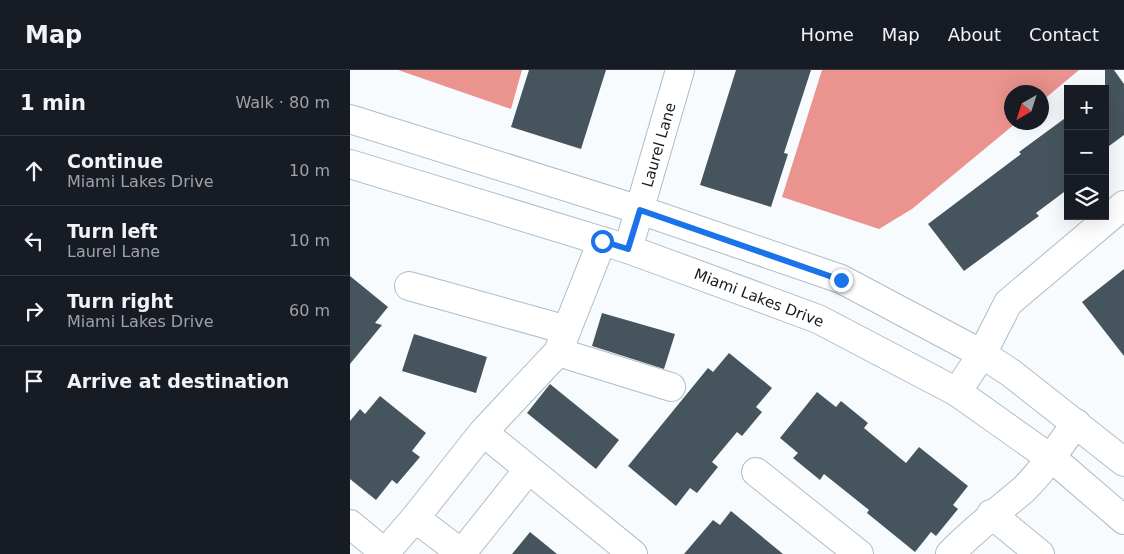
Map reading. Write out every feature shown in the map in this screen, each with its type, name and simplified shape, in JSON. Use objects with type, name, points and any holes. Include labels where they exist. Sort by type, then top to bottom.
[{"type":"main road","name":"Laurel Lane","points":[[628,249],[680,70]]},
{"type":"main road","points":[[350,119],[640,210],[841,280],[982,354],[1012,373],[1124,462]]},
{"type":"main road","name":"Miami Lakes Drive","points":[[350,164],[628,249],[818,319],[957,392],[1050,458],[1124,520]]},
{"type":"main road","points":[[957,392],[982,354],[1008,303],[1124,206]]},
{"type":"main road","points":[[350,524],[385,554],[483,432],[562,341],[602,241]]},
{"type":"main road","points":[[409,286],[562,341],[671,387]]},
{"type":"main road","points":[[950,554],[991,514],[1024,488],[1050,458],[1076,423]]},
{"type":"main road","points":[[483,432],[633,554]]},
{"type":"main road","points":[[415,518],[461,554],[528,470]]},
{"type":"main road","points":[[756,472],[859,554]]},
{"type":"main road","points":[[991,514],[1040,554]]},
{"type":"shaded area","points":[[398,70],[522,70],[511,109]]},
{"type":"shaded area","points":[[822,70],[1079,70],[1049,95],[1049,85],[1004,85],[1004,130],[1008,130],[912,209],[879,229],[782,197]]},
{"type":"building","points":[[529,70],[606,70],[581,149],[511,127]]},
{"type":"building","points":[[736,70],[811,70],[784,153],[788,154],[771,207],[700,185]]},
{"type":"building","points":[[1105,70],[1114,70],[1124,84],[1124,135],[1109,146],[1109,85],[1105,85]]},
{"type":"building","points":[[1064,119],[1064,192],[1036,213],[1039,216],[964,271],[928,224],[1021,154],[1019,152]]},
{"type":"building","points":[[1124,269],[1124,356],[1082,302]]},
{"type":"building","points":[[350,276],[388,307],[375,323],[382,325],[350,364]]},
{"type":"building","points":[[602,313],[675,334],[664,369],[592,346]]},
{"type":"building","points":[[414,334],[487,357],[476,393],[402,371]]},
{"type":"building","points":[[729,353],[772,388],[756,407],[762,412],[742,436],[737,432],[712,462],[718,467],[697,493],[690,488],[676,506],[628,466],[708,368],[713,372]]},
{"type":"building","points":[[550,384],[619,440],[596,469],[527,413]]},
{"type":"building","points":[[817,392],[836,407],[841,401],[868,423],[864,428],[906,463],[919,447],[968,486],[953,505],[958,509],[936,536],[931,532],[915,552],[867,513],[869,510],[824,474],[820,480],[793,458],[798,453],[780,438]]},
{"type":"building","points":[[380,396],[426,433],[412,451],[420,457],[397,484],[392,480],[376,500],[350,479],[350,421],[360,409],[365,414]]},
{"type":"building","points":[[731,511],[783,554],[684,554],[713,520],[720,525]]},
{"type":"building","points":[[530,532],[557,554],[512,554]]},
{"type":"route","points":[[602,241],[628,249],[640,210],[841,280]]}]
